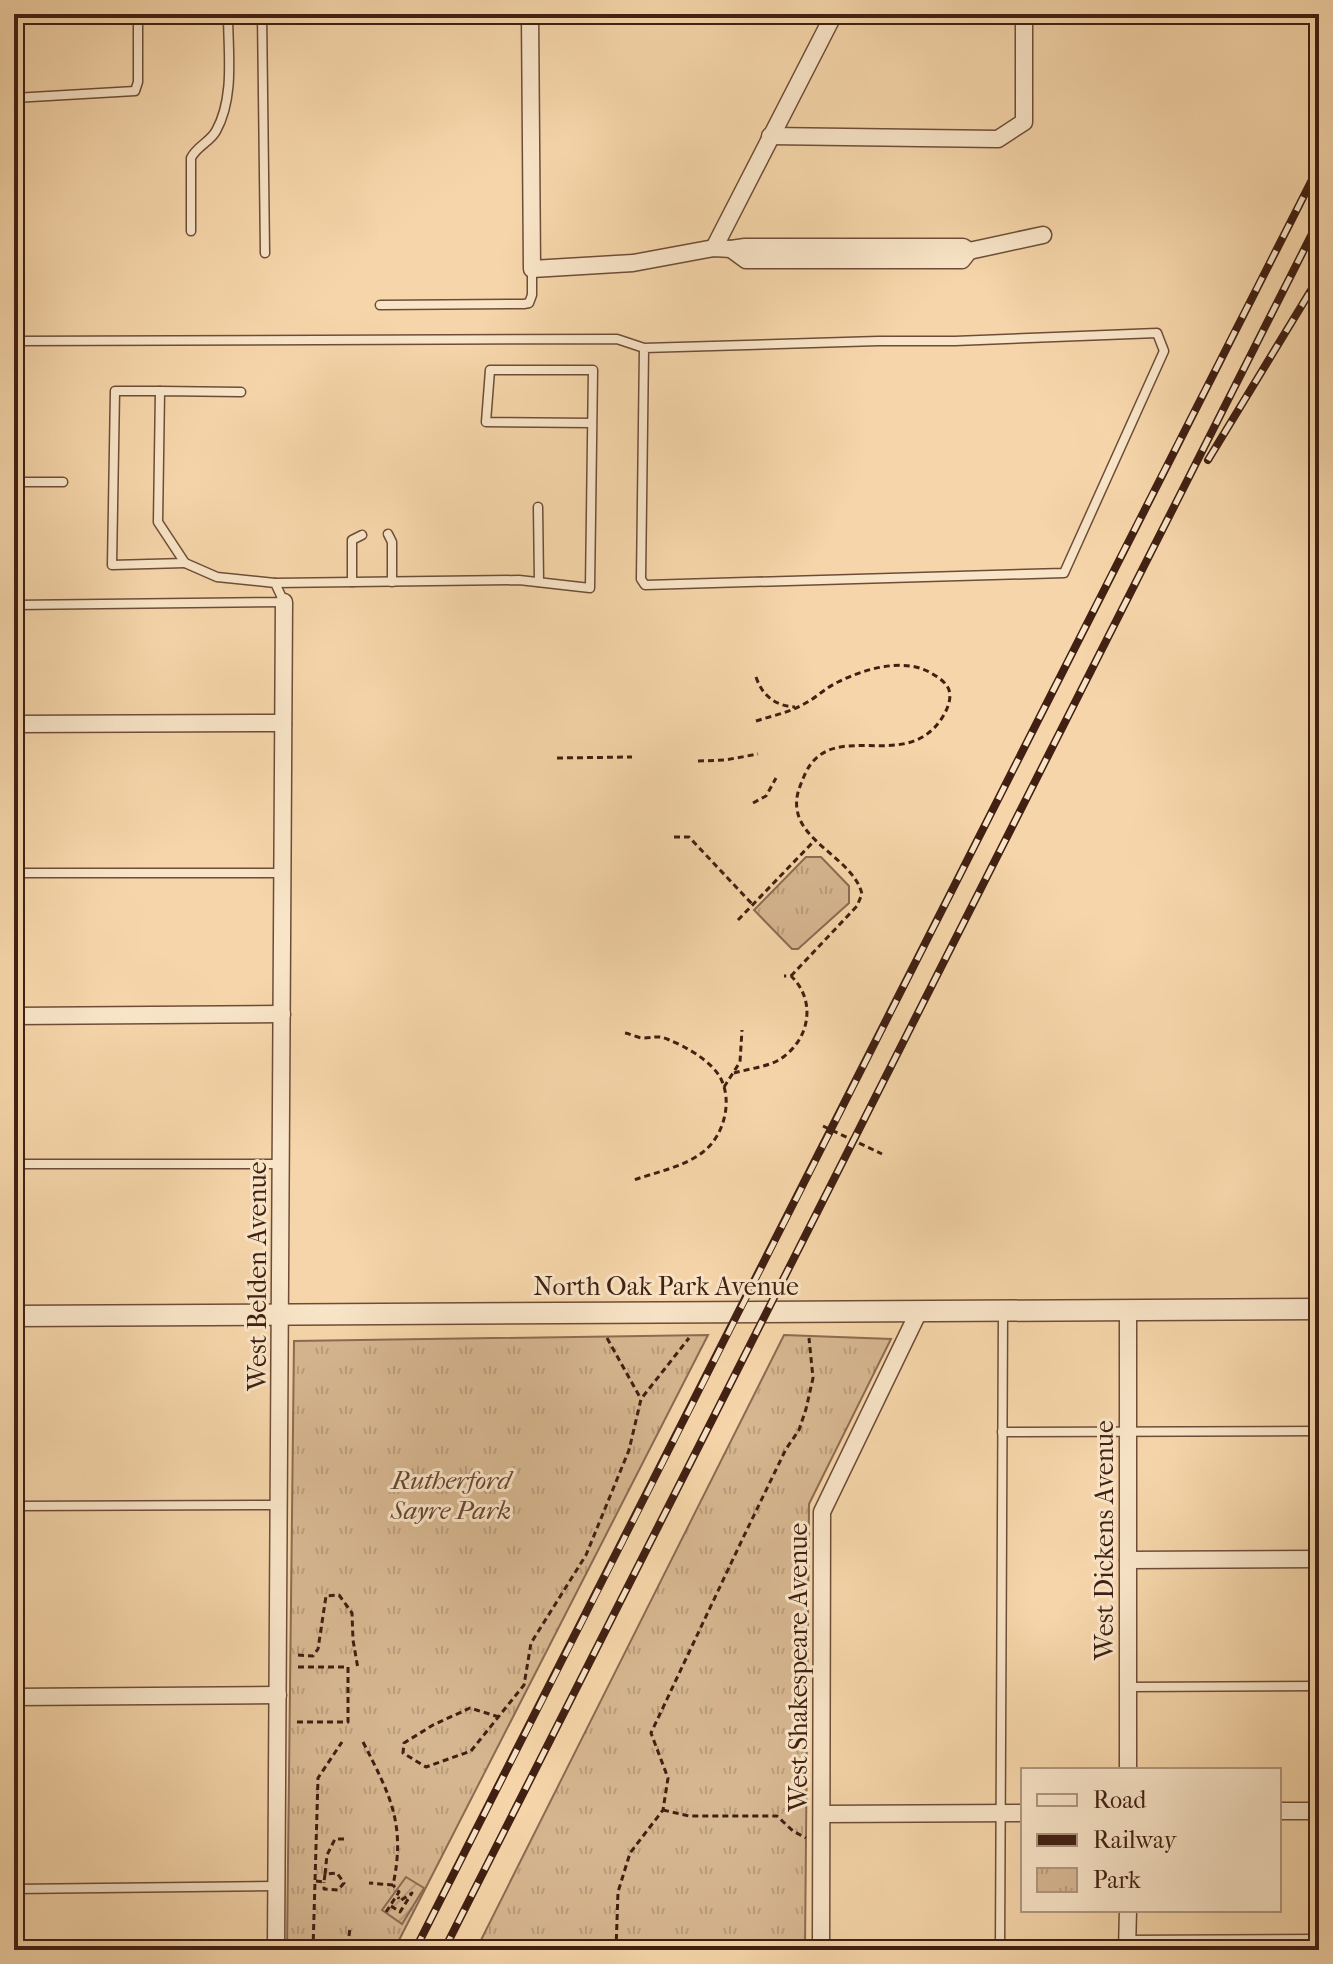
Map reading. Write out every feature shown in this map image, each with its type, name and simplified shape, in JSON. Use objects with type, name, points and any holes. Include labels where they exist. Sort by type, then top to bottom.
[{"type":"street","points":[[530,14],[532,269],[633,263],[723,249],[963,247],[969,251],[1043,235]]},
{"type":"street","points":[[723,249],[770,136],[834,14]]},
{"type":"street","points":[[770,136],[998,139],[1024,122],[1024,14]]},
{"type":"street","name":"West Belden Avenue","points":[[276,1950],[284,602]]},
{"type":"street","points":[[14,724],[283,723]]},
{"type":"street","points":[[14,1016],[282,1014]]},
{"type":"street","name":"North Oak Park Avenue","points":[[14,1316],[1319,1309]]},
{"type":"street","name":"West Dickens Avenue","points":[[1128,1310],[1128,1768]]},
{"type":"street","name":"West Shakespeare Avenue","points":[[821,1950],[822,1512],[919,1311]]},
{"type":"street","points":[[1128,1560],[1319,1559]]},
{"type":"street","points":[[14,1697],[278,1695]]},
{"type":"street","points":[[1281,1811],[1319,1811]]},
{"type":"street","points":[[822,1814],[1021,1813]]},
{"type":"street","points":[[1127,1945],[1128,1912]]},
{"type":"lane","points":[[14,98],[135,91],[138,82],[138,14]]},
{"type":"lane","points":[[191,231],[191,158],[196,148],[214,135],[224,112],[228,90],[228,14]]},
{"type":"lane","points":[[262,14],[265,253]]},
{"type":"lane","points":[[380,305],[529,303],[532,269]]},
{"type":"lane","points":[[14,341],[617,339],[644,348],[1157,333],[1164,351],[1064,573],[645,585],[641,579],[644,348]]},
{"type":"lane","points":[[241,392],[115,391],[112,565],[185,563],[217,577],[275,583],[519,580],[590,588],[593,370],[490,370],[486,422],[592,423]]},
{"type":"lane","points":[[160,391],[158,522],[185,563]]},
{"type":"lane","points":[[14,482],[63,482]]},
{"type":"lane","points":[[538,507],[539,582]]},
{"type":"lane","points":[[388,534],[392,542],[392,582]]},
{"type":"lane","points":[[352,582],[352,540],[362,535]]},
{"type":"lane","points":[[14,605],[284,602],[275,583]]},
{"type":"lane","points":[[14,873],[283,873]]},
{"type":"lane","points":[[14,1164],[281,1164]]},
{"type":"lane","points":[[1000,1950],[1003,1310]]},
{"type":"lane","points":[[1002,1432],[1319,1431]]},
{"type":"lane","points":[[14,1506],[280,1505]]},
{"type":"lane","points":[[1128,1687],[1319,1686]]},
{"type":"lane","points":[[14,1889],[277,1886]]},
{"type":"lane","points":[[1127,1945],[1319,1939]]},
{"type":"path","points":[[756,721],[798,707],[857,674],[898,665],[927,670],[946,684],[950,692],[942,719],[924,736],[897,747],[849,745],[826,750],[808,769],[796,799],[799,818],[855,877],[862,900],[791,976],[784,976]]},
{"type":"path","points":[[756,677],[764,694],[774,702],[785,707],[798,707]]},
{"type":"path","points":[[698,761],[758,754]]},
{"type":"path","points":[[557,758],[632,757]]},
{"type":"path","points":[[753,803],[766,796],[776,778]]},
{"type":"path","points":[[674,837],[689,837],[753,905]]},
{"type":"path","points":[[738,920],[816,839]]},
{"type":"path","points":[[734,1073],[778,1060],[799,1044],[808,1012],[803,992],[791,976]]},
{"type":"path","points":[[724,1087],[734,1073],[742,1048],[742,1030]]},
{"type":"path","points":[[625,1033],[643,1038],[666,1038],[687,1049],[716,1072],[724,1087],[725,1122],[712,1143],[685,1162],[634,1180]]},
{"type":"path","points":[[823,1126],[882,1154]]},
{"type":"path","points":[[740,1286],[743,1279]]},
{"type":"path","points":[[786,1287],[789,1279]]},
{"type":"path","points":[[607,1338],[641,1399]]},
{"type":"path","points":[[499,1717],[470,1708],[404,1743],[403,1753],[426,1767],[471,1751],[499,1717],[524,1685],[531,1643],[586,1555],[629,1450],[641,1399],[689,1338]]},
{"type":"path","points":[[616,1950],[618,1892],[630,1853],[663,1810],[668,1778],[651,1733],[767,1488],[799,1430],[813,1378],[809,1338]]},
{"type":"path","points":[[298,1655],[313,1656],[318,1649],[326,1596],[339,1595],[352,1613],[358,1669]]},
{"type":"path","points":[[297,1722],[348,1722],[348,1667],[298,1667]]},
{"type":"path","points":[[313,1950],[318,1778],[342,1742]]},
{"type":"path","points":[[363,1742],[391,1799],[398,1827],[393,1885]]},
{"type":"path","points":[[663,1810],[689,1816],[777,1816],[806,1838]]},
{"type":"path","points":[[325,1874],[337,1873],[344,1883],[338,1890],[324,1889],[324,1882],[327,1855],[335,1839],[348,1839]]},
{"type":"path","points":[[316,1881],[324,1882]]},
{"type":"path","points":[[369,1883],[393,1885],[399,1892],[386,1912]]},
{"type":"path","points":[[391,1906],[400,1912],[412,1893],[400,1901],[398,1897]]},
{"type":"path","points":[[349,1936],[350,1927]]},
{"type":"green space","points":[[806,857],[821,857],[849,886],[849,903],[798,949],[792,949],[754,910]]},
{"type":"green space","name":"Rutherford Sayre Park","points":[[708,1335],[394,1950],[287,1950],[294,1341]]},
{"type":"green space","points":[[784,1335],[891,1339],[809,1504],[805,1950],[476,1950]]},
{"type":"green space","points":[[406,1877],[424,1888],[402,1924],[382,1910]]},
{"type":"railway","points":[[415,1950],[1319,166]]},
{"type":"railway","points":[[444,1950],[1319,220]]},
{"type":"railway","points":[[1208,460],[1319,277]]}]
